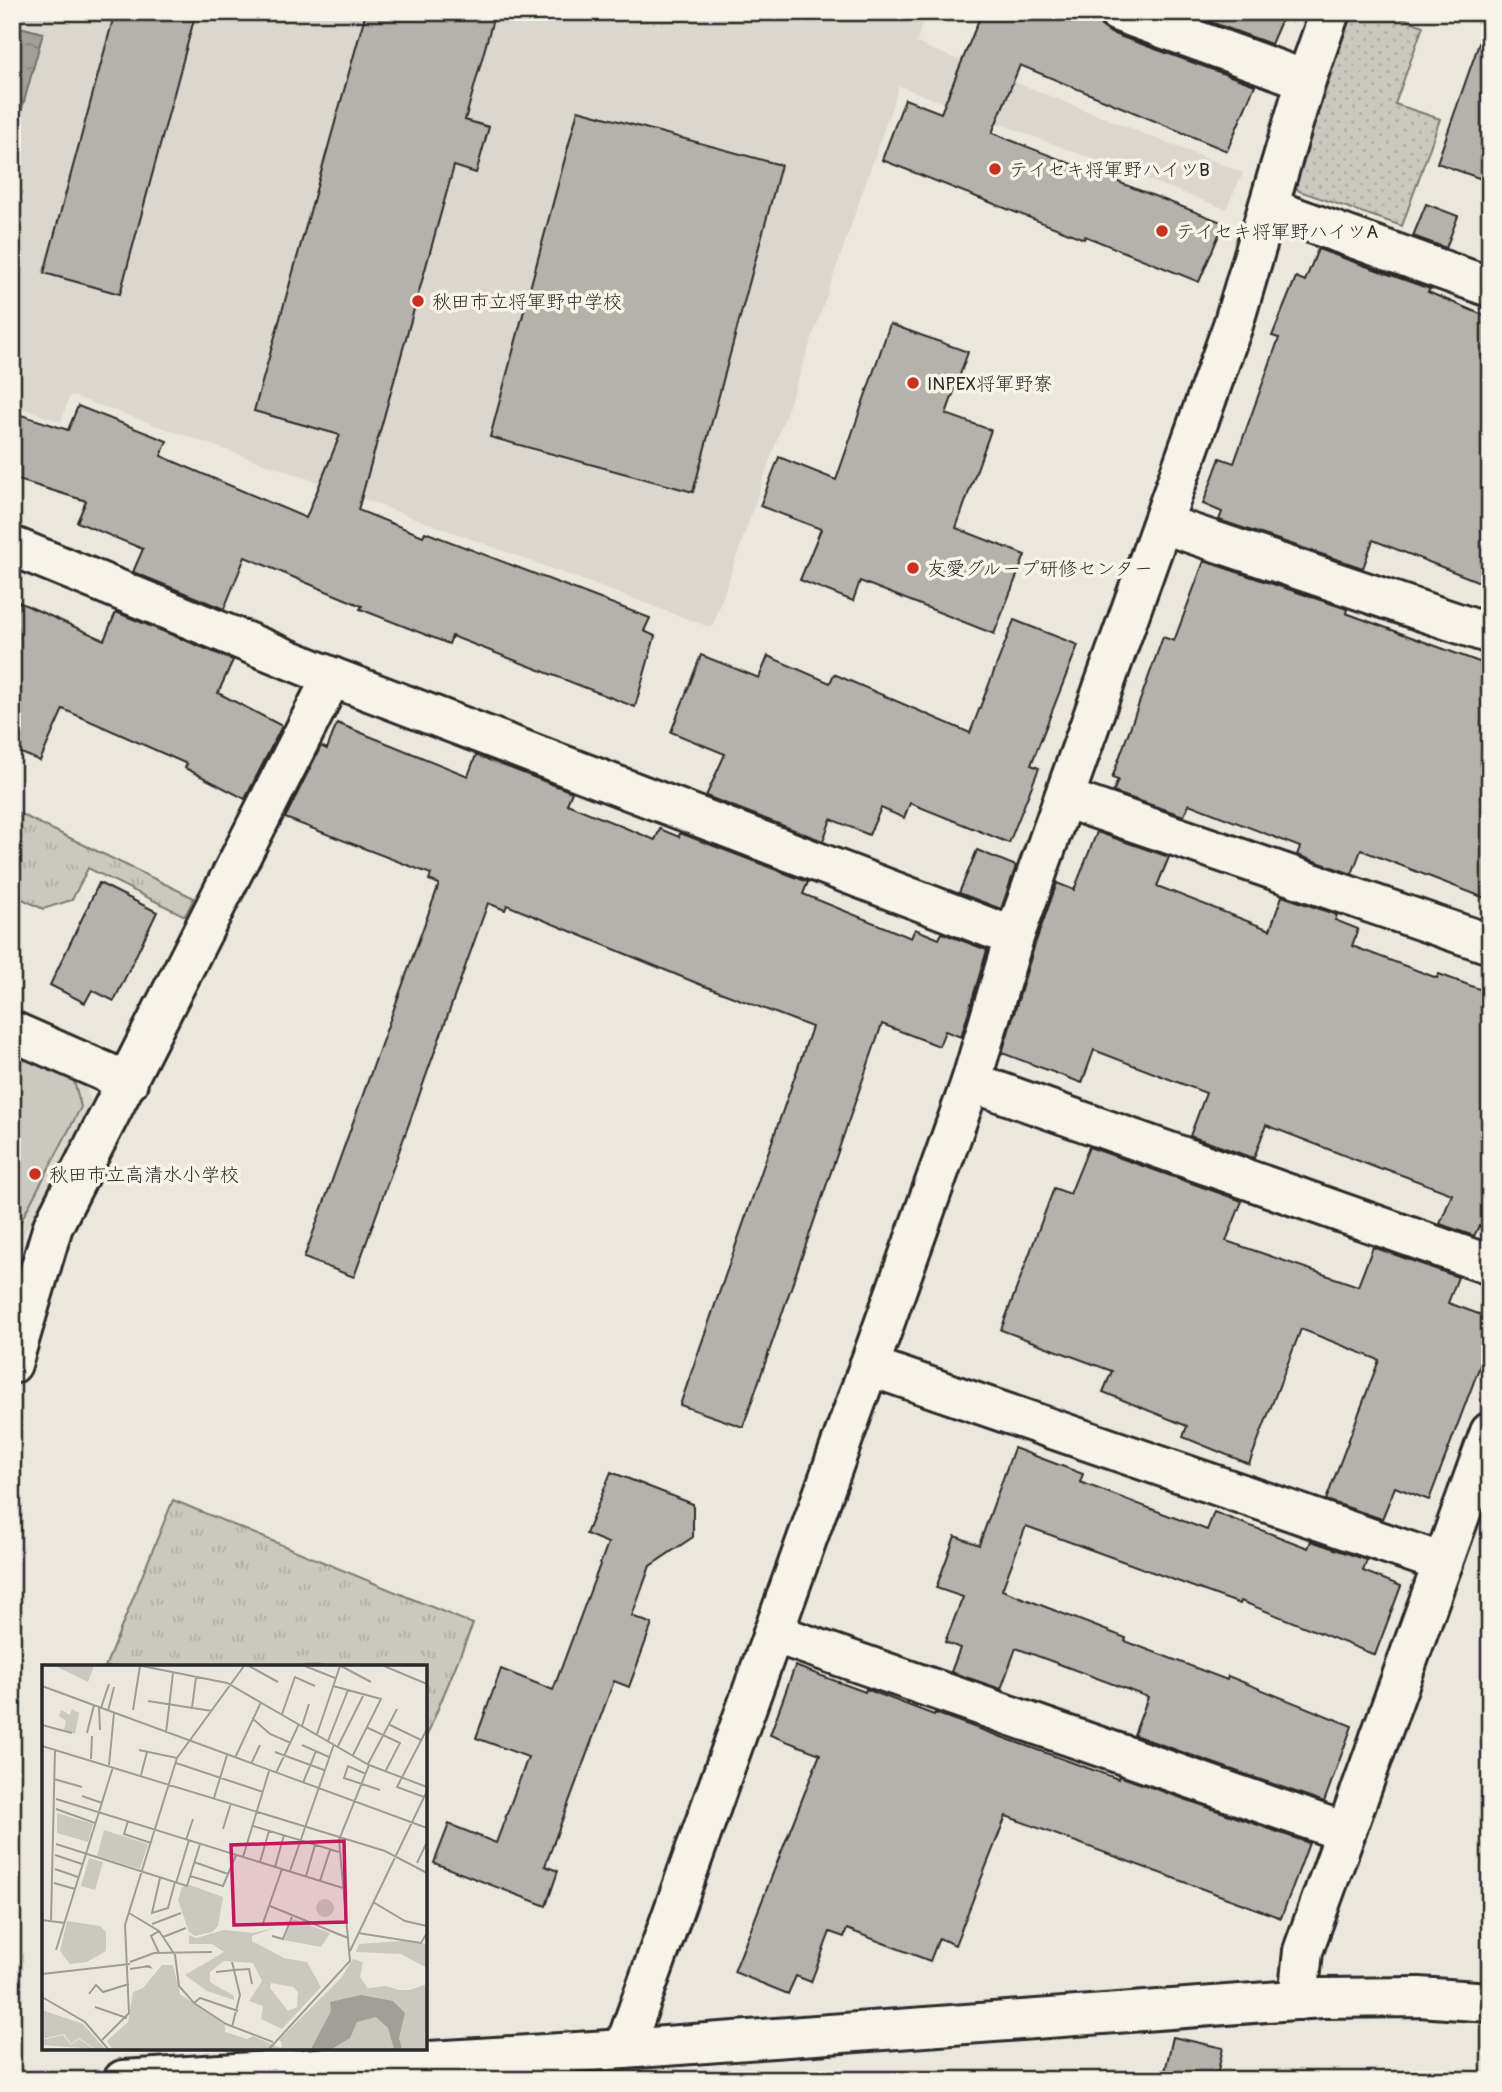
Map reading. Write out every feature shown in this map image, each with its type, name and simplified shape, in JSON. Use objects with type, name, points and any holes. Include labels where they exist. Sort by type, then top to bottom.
[{"type":"street","points":[[1118,12],[1306,79]]},
{"type":"street","points":[[624,2049],[971,1082],[1014,937],[1233,325],[1306,79],[1330,12]]},
{"type":"street","points":[[1269,208],[1490,287]]},
{"type":"street","points":[[1163,524],[1490,634]]},
{"type":"street","points":[[12,546],[332,677],[1014,937]]},
{"type":"street","points":[[12,1364],[53,1226],[332,677]]},
{"type":"street","points":[[1065,797],[1490,944]]},
{"type":"street","points":[[12,1031],[128,1082]]},
{"type":"street","points":[[971,1082],[1490,1265]]},
{"type":"street","points":[[869,1366],[1443,1563]]},
{"type":"street","points":[[1298,2000],[1303,1951],[1490,1432]]},
{"type":"street","points":[[773,1633],[1345,1832]]},
{"type":"street","points":[[123,2080],[624,2049],[1298,2000],[1419,1997],[1490,2002]]},
{"type":"shaded area","name":"秋田市立将軍野中学校","points":[[12,12],[926,12],[916,43],[1243,173],[1226,209],[899,86],[712,628],[317,482],[70,395],[61,422],[12,404]]},
{"type":"shaded area","name":"秋田市立高清水小学校","points":[[12,1045],[82,1075],[93,1108],[21,1240],[12,1272]]},
{"type":"green space","points":[[1352,12],[1389,12],[1423,26],[1395,104],[1440,119],[1402,226],[1299,191],[1294,185]]},
{"type":"green space","points":[[12,810],[194,898],[185,916],[88,868],[72,900],[43,909],[12,894]]},
{"type":"green space","name":"秋田市立高清水小学校","points":[[12,1049],[72,1074],[81,1107],[12,1238]]},
{"type":"green space","points":[[173,1500],[473,1624],[427,1735],[427,1665],[106,1665]]},
{"type":"water","points":[[12,25],[43,33],[12,145]]},
{"type":"building","points":[[115,12],[196,12],[120,294],[44,273]]},
{"type":"building","points":[[366,12],[495,12],[465,120],[489,127],[476,173],[454,166],[358,510],[423,536],[425,532],[650,618],[644,631],[655,636],[635,707],[452,636],[449,644],[360,609],[362,606],[245,557],[224,609],[133,572],[143,549],[77,522],[86,501],[12,478],[12,412],[68,430],[78,406],[167,441],[161,456],[306,518],[340,435],[254,411]]},
{"type":"building","points":[[982,12],[1097,12],[1101,26],[1111,33],[1255,85],[1227,151],[1020,65],[992,133],[1224,223],[1199,282],[882,160],[905,99],[941,113]]},
{"type":"building","points":[[1183,12],[1285,12],[1271,44]]},
{"type":"building","points":[[1484,29],[1490,30],[1490,182],[1437,163]]},
{"type":"building","points":[[578,110],[781,165],[693,492],[490,437]]},
{"type":"building","points":[[1426,204],[1458,216],[1446,248],[1413,236]]},
{"type":"building","points":[[1318,249],[1430,289],[1428,292],[1490,318],[1490,586],[1373,540],[1363,568],[1219,520],[1222,512],[1203,504],[1220,458],[1234,463],[1279,338],[1272,336],[1296,277],[1305,281]]},
{"type":"building","points":[[890,324],[968,352],[946,414],[991,430],[956,528],[1025,555],[994,634],[860,581],[853,601],[800,580],[821,529],[760,506],[779,457],[836,480]]},
{"type":"building","points":[[1204,561],[1347,609],[1346,613],[1490,666],[1490,900],[1361,850],[1352,874],[1297,855],[1300,847],[1189,804],[1184,816],[1113,792],[1118,780],[1112,778],[1163,637],[1174,641]]},
{"type":"building","points":[[12,599],[104,640],[116,612],[233,660],[218,693],[282,726],[245,799],[185,768],[187,764],[63,709],[40,761],[12,749]]},
{"type":"building","points":[[1014,620],[1078,645],[1031,765],[1039,768],[1009,843],[910,803],[904,818],[881,808],[869,835],[831,819],[823,841],[706,796],[725,754],[671,732],[701,655],[759,678],[768,656],[830,683],[834,674],[970,733]]},
{"type":"building","points":[[337,723],[468,776],[476,755],[572,792],[567,804],[655,840],[660,829],[679,837],[680,833],[808,882],[803,894],[911,938],[915,929],[939,939],[942,933],[987,950],[961,1037],[945,1031],[939,1046],[882,1024],[743,1427],[680,1405],[812,1027],[507,905],[505,910],[488,903],[354,1277],[304,1258],[439,884],[429,880],[431,874],[285,818],[321,746],[327,749]]},
{"type":"building","points":[[1097,832],[1169,857],[1157,886],[1270,930],[1282,896],[1337,915],[1335,920],[1358,929],[1352,946],[1437,978],[1439,974],[1490,993],[1490,1230],[1479,1226],[1474,1236],[1440,1224],[1452,1194],[1266,1125],[1254,1158],[1190,1136],[1206,1093],[1094,1050],[1082,1083],[1002,1053],[1035,944],[1057,883],[1074,890]]},
{"type":"building","points":[[977,850],[1016,866],[1001,909],[959,893]]},
{"type":"building","points":[[99,883],[157,912],[114,1001],[92,990],[85,1003],[50,985]]},
{"type":"building","points":[[1089,1147],[1242,1201],[1226,1241],[1358,1286],[1373,1247],[1458,1277],[1448,1303],[1490,1318],[1490,1339],[1429,1500],[1395,1487],[1382,1519],[1326,1500],[1379,1360],[1301,1329],[1249,1464],[1183,1437],[1187,1426],[1103,1392],[1112,1371],[1001,1330],[1054,1188],[1070,1194]]},
{"type":"building","points":[[1014,1448],[1083,1474],[1080,1482],[1207,1530],[1214,1512],[1308,1548],[1311,1541],[1367,1560],[1363,1571],[1401,1586],[1375,1655],[1241,1601],[1240,1604],[1026,1526],[1002,1590],[1126,1638],[1125,1641],[1227,1680],[1228,1676],[1352,1726],[1324,1802],[1134,1735],[1148,1697],[1016,1648],[1001,1689],[951,1672],[960,1648],[945,1642],[963,1597],[936,1588],[955,1536],[979,1545]]},
{"type":"building","points":[[611,1472],[693,1504],[693,1537],[650,1566],[632,1616],[652,1624],[629,1687],[614,1681],[545,1866],[558,1871],[546,1906],[434,1863],[449,1824],[496,1843],[528,1757],[476,1738],[501,1669],[553,1690],[608,1543],[586,1534]]},
{"type":"building","points":[[795,1666],[1309,1843],[1281,1918],[1006,1816],[955,1945],[939,1938],[930,1961],[847,1929],[844,1937],[830,1932],[811,1982],[796,1976],[788,1994],[734,1972],[820,1754],[770,1735]]},
{"type":"building","points":[[1173,2037],[1223,2048],[1216,2080],[1163,2080]]},
{"type":"place","name":"テイセキ将軍野ハイツB","points":[[995,169]]},
{"type":"place","name":"テイセキ将軍野ハイツA","points":[[1162,231]]},
{"type":"place","name":"秋田市立将軍野中学校","points":[[418,301]]},
{"type":"place","name":"INPEX将軍野寮","points":[[913,383]]},
{"type":"place","name":"友愛グループ研修センター","points":[[913,568]]},
{"type":"place","name":"秋田市立高清水小学校","points":[[35,1174]]}]
